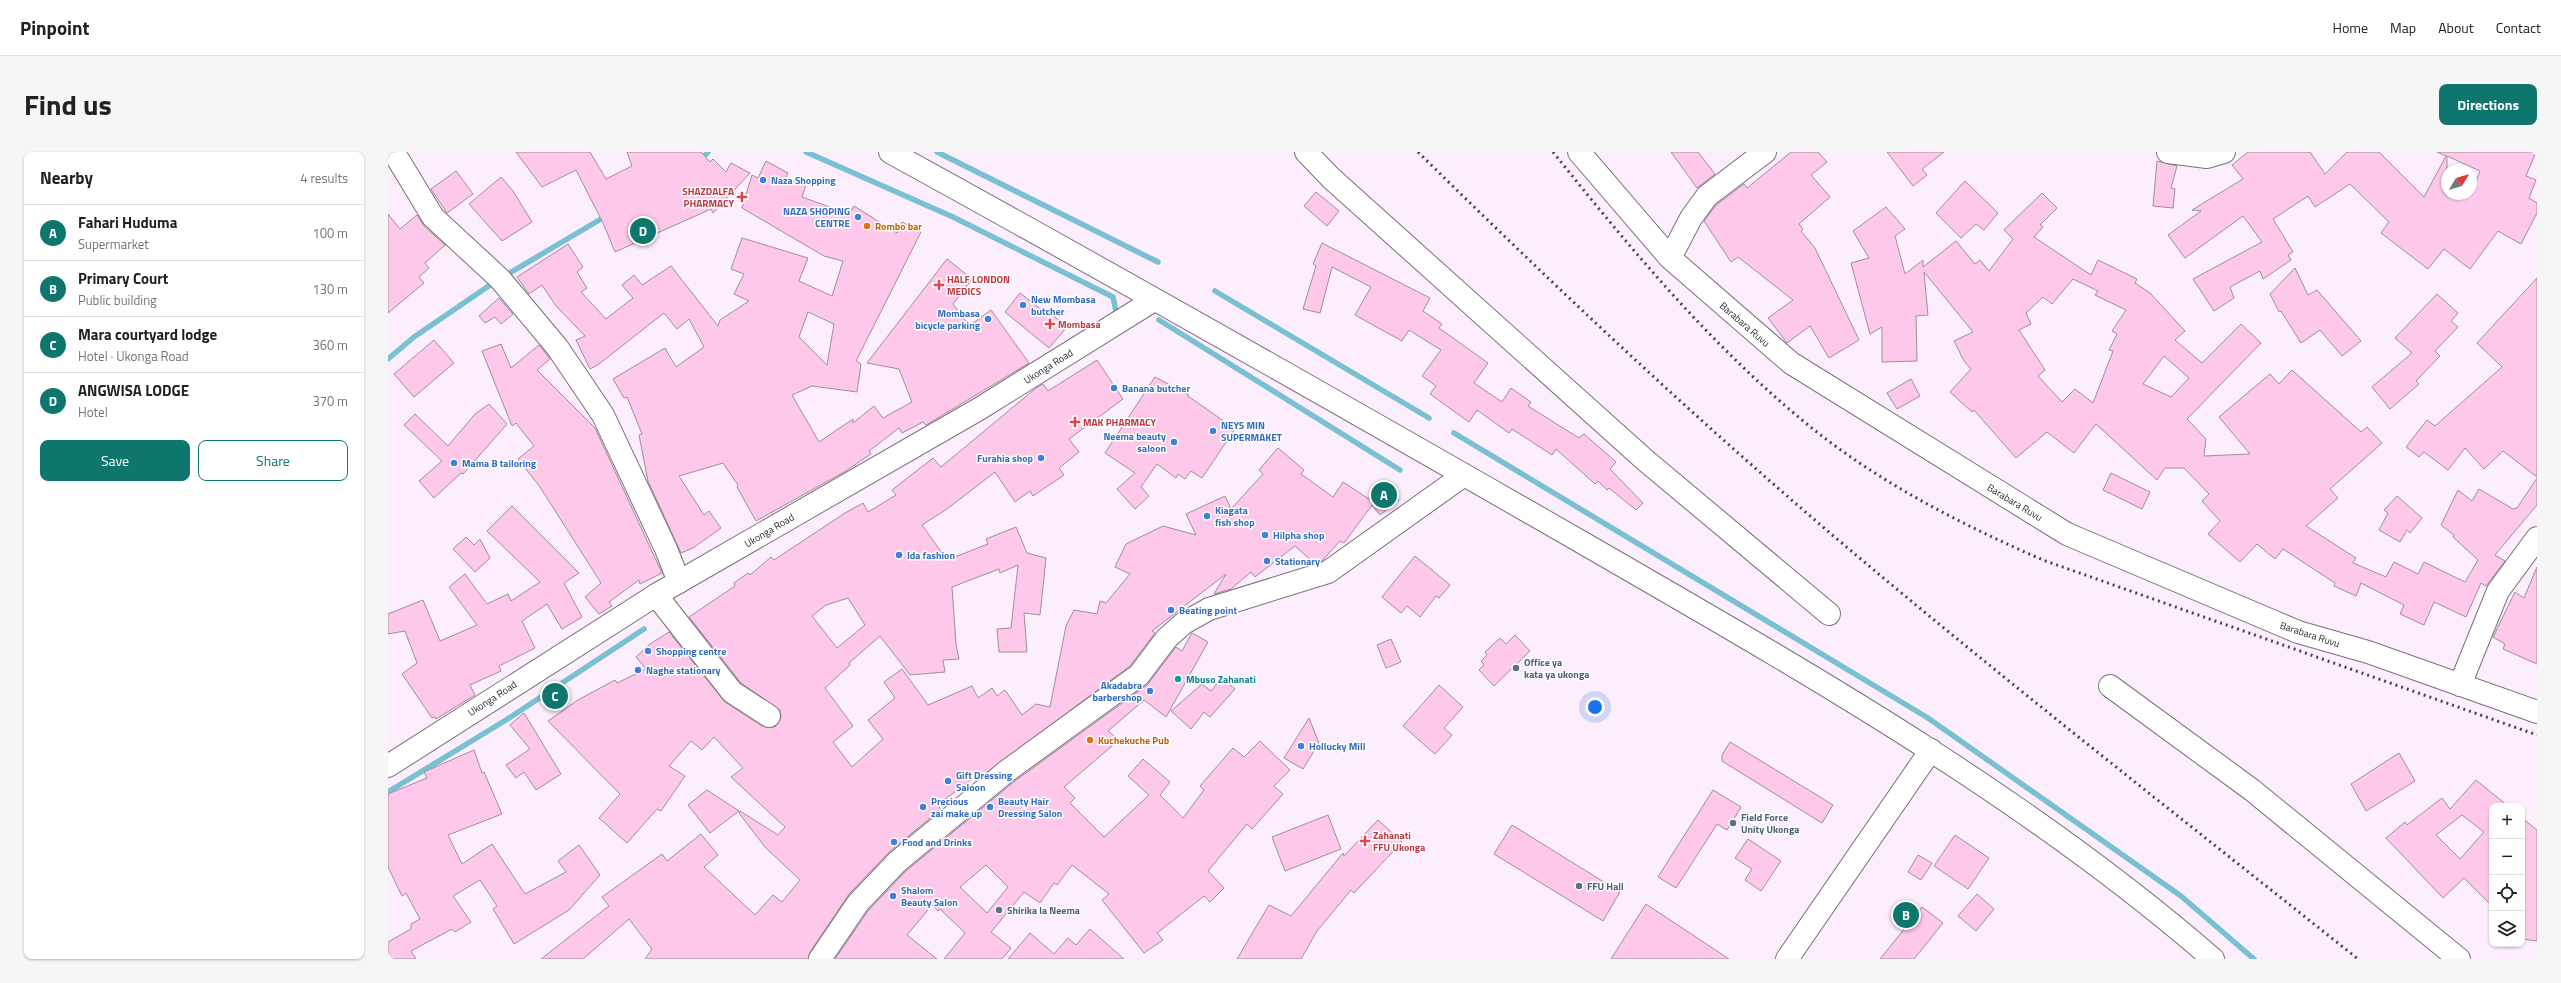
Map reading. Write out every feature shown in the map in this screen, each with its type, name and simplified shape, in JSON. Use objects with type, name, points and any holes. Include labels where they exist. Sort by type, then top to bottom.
[{"type":"street","points":[[890,152],[1464,475],[1760,645],[1931,750],[2056,835],[2179,929],[2213,959]]},
{"type":"street","points":[[1306,152],[1343,189],[1639,455],[1829,614]]},
{"type":"street","name":"Barabara Ruvu","points":[[1580,152],[1670,258],[1790,363],[2067,534],[2298,632],[2368,652],[2537,712]]},
{"type":"street","points":[[1670,258],[1691,218],[1707,196],[1765,152]]},
{"type":"street","points":[[2168,152],[2207,157],[2224,152]]},
{"type":"street","points":[[399,155],[433,217],[500,279],[557,347],[603,415],[666,549],[679,582]]},
{"type":"street","name":"Ukonga Road","points":[[388,766],[656,595],[979,410],[1154,300]]},
{"type":"street","points":[[820,959],[858,903],[897,862],[1007,771],[1139,675],[1167,638],[1184,623],[1209,609],[1328,572],[1464,475]]},
{"type":"street","points":[[2460,685],[2498,591],[2537,538]]},
{"type":"street","points":[[656,595],[732,692],[769,716]]},
{"type":"street","points":[[2110,686],[2252,790],[2459,959]]},
{"type":"street","points":[[1787,959],[1931,750]]},
{"type":"building","points":[[516,152],[590,152],[606,179],[632,166],[627,152],[701,152],[710,162],[713,159],[726,172],[731,163],[750,173],[713,213],[711,209],[615,252],[603,223],[576,170],[542,187]]},
{"type":"building","points":[[1671,152],[1698,152],[1715,174],[1697,188]]},
{"type":"building","points":[[1791,152],[1818,152],[1827,162],[1811,175],[1830,197],[1799,224],[1803,229],[1801,231],[1815,248],[1859,340],[1829,358],[1810,326],[1787,343],[1768,318],[1793,300],[1738,257],[1731,262],[1704,221],[1716,205],[1744,184],[1747,188]]},
{"type":"building","points":[[1887,152],[1944,152],[1922,169],[1927,175],[1913,186]]},
{"type":"building","points":[[2248,152],[2310,152],[2325,174],[2347,152],[2379,152],[2424,197],[2441,165],[2441,200],[2477,200],[2477,179],[2480,171],[2477,170],[2477,164],[2465,164],[2447,156],[2447,164],[2442,164],[2446,156],[2437,152],[2536,152],[2526,176],[2536,180],[2529,198],[2537,203],[2537,213],[2521,244],[2498,231],[2470,269],[2444,249],[2428,269],[2381,233],[2389,222],[2350,184],[2315,207],[2308,196],[2273,219],[2293,252],[2288,255],[2291,260],[2263,279],[2260,271],[2230,287],[2234,298],[2214,311],[2193,279],[2262,242],[2243,216],[2185,258],[2168,235],[2201,211],[2192,210],[2243,179],[2232,165]]},
{"type":"building","points":[[766,161],[788,173],[785,179],[806,185],[802,197],[849,214],[854,206],[897,233],[902,222],[921,232],[856,361],[861,364],[857,392],[812,386],[792,395],[819,442],[853,419],[853,423],[874,406],[883,418],[912,402],[899,369],[867,363],[947,259],[972,279],[953,304],[969,326],[991,310],[1029,363],[926,425],[923,422],[902,433],[899,428],[869,451],[871,454],[844,472],[756,521],[737,487],[738,485],[723,463],[679,476],[704,515],[709,511],[721,528],[693,548],[681,553],[648,481],[639,435],[642,434],[627,397],[624,398],[613,379],[665,348],[676,367],[704,347],[689,319],[677,329],[664,313],[599,364],[590,369],[576,340],[585,336],[556,306],[542,285],[529,294],[517,277],[568,244],[583,267],[577,272],[587,288],[581,292],[606,319],[633,298],[622,285],[634,275],[642,285],[671,266],[718,326],[720,320],[749,301],[734,294],[744,274],[731,269],[742,238],[808,258],[799,281],[832,296],[843,261],[824,256],[742,208],[752,175],[758,178]],"holes":[[[808,312],[834,324],[827,365],[799,337]]]},
{"type":"building","points":[[2157,161],[2177,166],[2171,188],[2175,189],[2173,208],[2153,206]]},
{"type":"building","points":[[456,171],[473,194],[447,213],[431,189]]},
{"type":"building","points":[[501,177],[513,191],[532,222],[502,241],[469,204]]},
{"type":"building","points":[[1965,181],[1998,213],[1984,230],[1976,224],[1961,238],[1936,213]]},
{"type":"building","points":[[1316,192],[1339,211],[1327,226],[1304,206]]},
{"type":"building","points":[[2042,193],[2057,208],[2040,225],[2043,227],[2034,237],[2091,275],[2098,260],[2137,279],[2135,283],[2150,293],[2185,331],[2175,340],[2202,363],[2241,324],[2261,343],[2187,419],[2206,439],[2204,456],[2250,454],[2219,417],[2270,374],[2279,384],[2292,370],[2361,432],[2367,427],[2382,443],[2330,489],[2338,498],[2306,526],[2356,558],[2353,563],[2386,577],[2394,562],[2418,574],[2424,562],[2465,582],[2478,560],[2453,537],[2454,535],[2441,525],[2458,490],[2472,501],[2479,489],[2513,509],[2517,508],[2537,478],[2537,505],[2495,555],[2505,561],[2486,586],[2481,583],[2466,617],[2434,602],[2424,625],[2400,614],[2404,605],[2361,583],[2356,596],[2334,586],[2335,583],[2283,549],[2275,559],[2257,544],[2240,562],[2208,534],[2220,521],[2202,501],[2209,494],[2184,468],[2165,468],[2157,480],[2096,424],[2074,453],[2047,432],[2016,458],[1974,410],[1972,412],[1950,392],[1971,369],[1964,361],[1954,341],[1973,332],[1924,272],[1928,315],[1916,316],[1917,361],[1882,362],[1882,327],[1870,334],[1851,263],[1869,258],[1853,231],[1886,207],[1905,229],[1895,236],[1905,274],[1923,260],[1923,267],[1956,241],[1975,264],[1980,260],[1989,271],[2013,239],[2004,230]],"holes":[[[2073,279],[2098,291],[2095,295],[2126,310],[2112,331],[2117,334],[2109,350],[2113,351],[2093,403],[2075,389],[2062,402],[2038,376],[2045,370],[2019,330],[2031,324],[2026,313],[2043,297],[2052,304]],[[2164,356],[2189,378],[2171,397],[2143,384]]]},
{"type":"building","points":[[388,214],[400,229],[417,215],[424,226],[445,245],[425,263],[429,268],[419,277],[424,283],[388,313]]},
{"type":"building","points":[[1322,243],[1430,298],[1423,311],[1442,324],[1439,328],[1488,363],[1474,383],[1502,402],[1511,388],[1531,402],[1528,406],[1579,438],[1584,434],[1616,462],[1610,469],[1643,503],[1636,510],[1609,488],[1607,490],[1598,481],[1595,484],[1556,449],[1552,455],[1512,429],[1509,433],[1477,410],[1469,422],[1430,394],[1436,386],[1422,376],[1441,350],[1409,330],[1402,341],[1355,315],[1371,287],[1332,267],[1320,313],[1303,309],[1316,266],[1313,264]]},
{"type":"building","points":[[2295,268],[2308,295],[2317,290],[2361,341],[2342,356],[2320,330],[2301,343],[2281,311],[2279,312],[2270,294]]},
{"type":"building","points":[[2537,278],[2537,477],[2503,451],[2484,469],[2465,448],[2448,470],[2424,452],[2419,457],[2406,447],[2427,420],[2435,426],[2502,367],[2477,343]]},
{"type":"building","points":[[1020,293],[1042,310],[1044,308],[1067,327],[1049,348],[1005,312]]},
{"type":"building","points":[[2437,294],[2458,313],[2451,321],[2458,327],[2435,351],[2440,356],[2416,381],[2419,384],[2390,409],[2372,387],[2412,353],[2395,338]]},
{"type":"building","points":[[499,298],[513,314],[501,324],[495,317],[485,323],[479,316]]},
{"type":"building","points":[[434,340],[454,363],[414,397],[394,374]]},
{"type":"building","points":[[501,344],[511,368],[539,345],[550,359],[537,370],[595,428],[662,573],[640,584],[639,580],[609,602],[612,606],[599,614],[585,597],[601,583],[540,487],[518,459],[534,446],[516,423],[512,426],[482,351]]},
{"type":"building","points":[[1097,360],[1123,399],[1069,439],[1079,452],[1059,468],[1064,475],[1033,496],[1030,491],[1015,502],[995,472],[947,509],[922,525],[947,560],[988,544],[986,539],[1016,527],[1027,553],[1046,558],[1040,615],[1024,613],[1027,652],[999,652],[997,629],[1011,628],[1018,565],[1000,573],[999,569],[952,587],[956,644],[959,659],[943,660],[945,672],[910,675],[880,636],[849,663],[850,665],[825,688],[853,726],[833,742],[852,767],[883,739],[868,720],[895,698],[884,682],[902,669],[928,705],[972,686],[978,698],[992,688],[997,696],[1005,690],[1022,715],[1036,704],[1050,707],[1066,626],[1074,610],[1097,614],[1100,601],[1106,603],[1130,574],[1115,567],[1126,544],[1163,526],[1196,535],[1186,514],[1225,496],[1231,509],[1263,474],[1259,470],[1278,448],[1304,470],[1301,474],[1333,497],[1343,482],[1369,499],[1387,486],[1399,500],[1380,515],[1372,505],[1344,543],[1340,541],[1322,561],[1314,563],[1295,546],[1255,577],[1251,572],[1231,589],[1214,594],[1226,574],[1152,631],[1155,633],[1130,666],[977,780],[975,777],[937,805],[941,809],[889,852],[849,894],[810,952],[808,959],[645,959],[652,949],[629,919],[583,959],[541,959],[609,906],[602,897],[662,854],[667,861],[701,834],[718,855],[704,867],[755,915],[773,895],[782,902],[800,880],[765,847],[739,813],[740,811],[778,835],[785,827],[731,777],[743,768],[714,737],[702,750],[691,741],[669,766],[685,776],[661,811],[657,809],[627,843],[599,818],[620,794],[548,721],[578,700],[615,680],[617,683],[646,669],[636,657],[650,644],[669,632],[725,702],[762,726],[775,727],[781,717],[780,710],[741,683],[689,617],[735,586],[734,583],[748,573],[750,575],[771,557],[774,560],[845,513],[863,503],[868,512],[896,495],[892,490],[933,458],[941,467],[1036,388],[1043,384],[1048,391]],"holes":[[[848,598],[865,625],[837,648],[812,616],[826,605]]]},
{"type":"building","points":[[1155,377],[1189,395],[1188,396],[1235,429],[1202,478],[1191,471],[1185,479],[1178,474],[1176,478],[1157,464],[1141,487],[1149,496],[1135,509],[1117,489],[1135,473],[1105,453]]},
{"type":"building","points":[[1911,379],[1920,396],[1897,409],[1887,393]]},
{"type":"building","points":[[489,404],[507,424],[463,474],[461,473],[434,498],[419,481],[442,461],[404,425],[415,414],[448,446],[475,414]]},
{"type":"building","points":[[2111,473],[2150,492],[2142,509],[2103,490]]},
{"type":"building","points":[[2397,496],[2422,518],[2410,533],[2407,530],[2400,542],[2379,530],[2388,513],[2384,510]]},
{"type":"building","points":[[512,506],[579,573],[564,583],[582,617],[562,629],[547,604],[522,621],[535,648],[499,666],[501,671],[470,685],[475,695],[436,719],[435,717],[432,718],[402,674],[417,663],[405,631],[388,634],[388,614],[423,600],[440,641],[477,625],[449,587],[465,574],[487,604],[508,594],[511,601],[540,582],[487,531]]},
{"type":"building","points":[[466,537],[474,545],[480,539],[490,558],[475,572],[453,549]]},
{"type":"building","points":[[1415,556],[1450,585],[1439,598],[1436,596],[1420,617],[1407,606],[1401,613],[1382,597]]},
{"type":"building","points":[[2537,567],[2537,664],[2503,649],[2505,644],[2493,637],[2515,592],[2524,598]]},
{"type":"building","points":[[1192,633],[1208,642],[1166,717],[1144,700],[1108,731],[1119,740],[1064,787],[1075,798],[1070,803],[1104,837],[1149,795],[1128,776],[1143,759],[1170,782],[1160,795],[1183,818],[1204,790],[1200,786],[1233,748],[1244,757],[1260,741],[1290,770],[1274,786],[1283,794],[1252,829],[1247,824],[1208,871],[1224,888],[1210,902],[1204,896],[1157,933],[1163,940],[1144,953],[1102,900],[1109,894],[1072,865],[1057,885],[1054,883],[1040,903],[1024,892],[991,932],[1011,948],[1002,959],[944,959],[965,933],[940,909],[938,911],[932,905],[907,935],[937,959],[835,959],[868,911],[906,871],[1015,781],[1147,685],[1176,647],[1182,651]],"holes":[[[986,865],[1008,887],[987,913],[960,887]]]},
{"type":"building","points":[[1515,635],[1530,651],[1494,686],[1479,670],[1484,665],[1481,661],[1487,655],[1485,652],[1500,638],[1506,644]]},
{"type":"building","points":[[1391,639],[1401,662],[1386,668],[1377,645]]},
{"type":"building","points":[[1222,678],[1235,689],[1210,717],[1204,712],[1191,729],[1171,711],[1202,684],[1211,691]]},
{"type":"building","points":[[1439,685],[1463,707],[1444,728],[1452,735],[1435,754],[1403,726]]},
{"type":"building","points":[[524,713],[561,774],[536,790],[524,772],[516,778],[506,765],[530,749],[510,725]]},
{"type":"building","points":[[1309,718],[1319,743],[1303,769],[1284,758]]},
{"type":"building","points":[[1730,742],[1833,805],[1822,823],[1722,761],[1722,755]]},
{"type":"building","points":[[474,750],[482,773],[484,772],[502,814],[448,835],[462,864],[492,844],[525,894],[566,872],[558,861],[579,845],[600,875],[569,910],[514,944],[493,909],[497,906],[480,880],[453,896],[471,922],[455,932],[452,929],[411,951],[416,959],[388,959],[388,942],[411,929],[411,924],[420,919],[406,893],[402,896],[388,867],[388,794],[427,778],[424,772]]},
{"type":"building","points":[[2399,753],[2415,781],[2366,811],[2351,784]]},
{"type":"building","points":[[2476,780],[2504,803],[2489,803],[2489,903],[2464,878],[2443,898],[2386,838],[2405,822],[2407,825],[2442,798],[2450,809]],"holes":[[[2462,815],[2484,832],[2460,859],[2436,835]]]},
{"type":"building","points":[[707,790],[739,811],[710,833],[688,805]]},
{"type":"building","points":[[1713,790],[1741,807],[1727,830],[1717,824],[1676,888],[1658,877]]},
{"type":"building","points":[[1328,815],[1341,849],[1285,871],[1272,837]]},
{"type":"building","points":[[1378,820],[1402,842],[1354,893],[1351,890],[1317,931],[1301,959],[1237,959],[1269,905],[1291,916],[1343,853],[1344,856]]},
{"type":"building","points":[[2525,820],[2537,830],[2537,941],[2525,939]]},
{"type":"building","points":[[1512,825],[1620,892],[1603,921],[1494,854]]},
{"type":"building","points":[[1955,835],[1989,858],[1968,889],[1934,866]]},
{"type":"building","points":[[1748,839],[1781,861],[1761,891],[1745,880],[1752,869],[1735,858]]},
{"type":"building","points":[[1918,855],[1932,863],[1921,880],[1908,872]]},
{"type":"building","points":[[1977,894],[1994,909],[1976,931],[1958,916]]},
{"type":"building","points":[[1646,904],[1729,959],[1611,959]]},
{"type":"building","points":[[1922,907],[1943,923],[1914,959],[1880,959]]},
{"type":"building","points":[[1090,929],[1124,959],[1008,959],[1030,933],[1054,954],[1068,938],[1076,945]]},
{"type":"waterway","points":[[700,160],[708,152]]},
{"type":"waterway","points":[[806,152],[953,217],[1113,297],[1117,316]]},
{"type":"waterway","points":[[937,152],[1158,262]]},
{"type":"waterway","points":[[503,277],[606,216]]},
{"type":"waterway","points":[[388,359],[414,337],[496,281]]},
{"type":"waterway","points":[[1215,291],[1429,418]]},
{"type":"waterway","points":[[1159,320],[1400,470]]},
{"type":"waterway","points":[[1454,433],[1928,718],[2181,896],[2254,959]]},
{"type":"waterway","points":[[388,792],[506,720],[644,629]]},
{"type":"railway","points":[[1418,152],[1518,250],[1620,346],[1830,533],[2026,695],[2358,959]]},
{"type":"railway","points":[[1553,152],[1640,258],[1734,359],[1802,420],[1830,442],[1887,481],[1948,515],[2043,560],[2537,735]]},
{"type":"place","name":"Naza Shopping","points":[[763,180]]},
{"type":"place","name":"SHAZDALFA PHARMACY","points":[[742,197]]},
{"type":"place","name":"NAZA SHOPING CENTRE","points":[[858,217]]},
{"type":"place","name":"Rombo bar","points":[[867,226]]},
{"type":"place","name":"ANGWISA LODGE","points":[[643,231]]},
{"type":"place","name":"HALF LONDON MEDICS","points":[[939,285]]},
{"type":"place","name":"New Mombasa butcher","points":[[1023,305]]},
{"type":"place","name":"Mombasa bicycle parking","points":[[988,319]]},
{"type":"place","name":"Mombasa","points":[[1050,324]]},
{"type":"place","name":"Banana butcher","points":[[1114,388]]},
{"type":"place","name":"MAK PHARMACY","points":[[1075,422]]},
{"type":"place","name":"NEYS MIN SUPERMAKET","points":[[1213,431]]},
{"type":"place","name":"Neema beauty saloon","points":[[1174,442]]},
{"type":"place","name":"Furahia shop","points":[[1041,458]]},
{"type":"place","name":"Mama B tailoring","points":[[454,463]]},
{"type":"place","name":"Fahari Huduma","points":[[1384,495]]},
{"type":"place","name":"Kiagata fish shop","points":[[1207,516]]},
{"type":"place","name":"Hilpha shop","points":[[1265,535]]},
{"type":"place","name":"Ida fashion","points":[[899,555]]},
{"type":"place","name":"Stationary","points":[[1267,561]]},
{"type":"place","name":"Beating point","points":[[1171,610]]},
{"type":"place","name":"Shopping centre","points":[[648,651]]},
{"type":"place","name":"Office ya kata ya ukonga","points":[[1516,668]]},
{"type":"place","name":"Naghe stationary","points":[[638,670]]},
{"type":"place","name":"Mbuso Zahanati","points":[[1178,679]]},
{"type":"place","name":"Akadabra barbershop","points":[[1150,691]]},
{"type":"place","name":"Mara courtyard lodge","points":[[555,696]]},
{"type":"place","name":"Kuchekuche Pub","points":[[1090,740]]},
{"type":"place","name":"Hollucky Mill","points":[[1301,746]]},
{"type":"place","name":"Gift Dressing Saloon","points":[[948,781]]},
{"type":"place","name":"Precious zai make up","points":[[923,807]]},
{"type":"place","name":"Beauty Hair Dressing Salon","points":[[990,807]]},
{"type":"place","name":"Field Force Unity Ukonga","points":[[1733,823]]},
{"type":"place","name":"Zahanati FFU Ukonga","points":[[1365,841]]},
{"type":"place","name":"Food and Drinks","points":[[894,842]]},
{"type":"place","name":"FFU Hall","points":[[1579,886]]},
{"type":"place","name":"Shalom Beauty Salon","points":[[893,896]]},
{"type":"place","name":"Shirika la Neema","points":[[999,910]]},
{"type":"place","name":"Primary Court","points":[[1906,915]]}]
